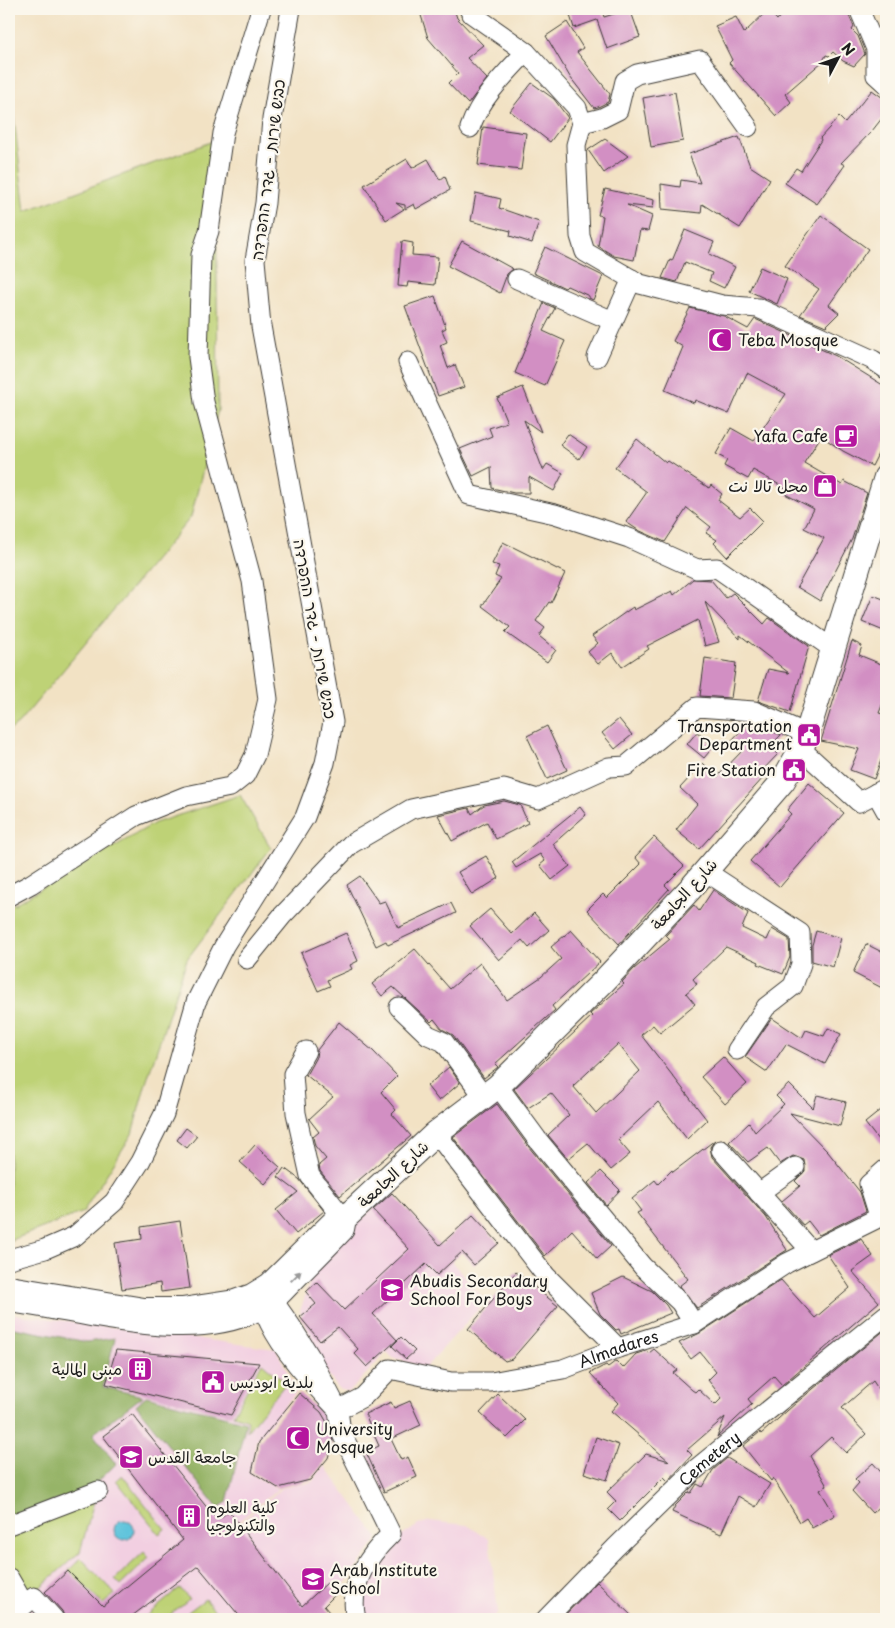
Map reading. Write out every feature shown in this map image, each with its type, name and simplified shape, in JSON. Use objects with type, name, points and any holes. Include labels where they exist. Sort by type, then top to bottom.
[{"type":"main road","name":"شارع الجامعة","points":[[9,1300],[162,1325],[203,1323],[244,1314],[265,1299],[342,1230],[344,1219],[436,1133],[491,1091],[603,982],[705,871],[783,781],[804,742],[886,477]]},
{"type":"main road","name":"شارع الجامعة","points":[[9,1288],[144,1310],[182,1310],[265,1299]]},
{"type":"street","points":[[9,896],[31,884],[136,816],[186,796],[230,787],[245,775],[255,755],[268,699],[252,581],[204,402],[198,357],[202,255],[209,230],[223,133],[262,9]]},
{"type":"street","name":"כביש שירות - גדר ההפרדה","points":[[9,1259],[45,1249],[75,1236],[114,1202],[140,1162],[164,1114],[196,1002],[224,946],[305,817],[326,763],[333,722],[261,326],[255,260],[266,203],[272,119],[290,9]]},
{"type":"street","points":[[469,9],[472,14],[526,52],[577,108],[582,122],[576,145],[580,236],[585,252],[640,284],[722,305],[758,308],[873,360],[886,369]]},
{"type":"street","points":[[859,9],[876,49],[876,75],[886,84]]},
{"type":"street","points":[[470,128],[474,116],[500,80],[526,52]]},
{"type":"street","points":[[582,122],[602,118],[618,110],[626,80],[637,74],[700,60],[748,127]]},
{"type":"street","points":[[517,279],[613,321]]},
{"type":"street","points":[[597,358],[632,280]]},
{"type":"street","points":[[408,362],[469,496],[555,514],[629,538],[697,569],[717,568],[833,649]]},
{"type":"street","points":[[247,959],[282,916],[351,844],[411,809],[504,789],[538,799],[610,767],[626,766],[697,707],[754,711],[804,742],[858,802],[881,790],[886,811]]},
{"type":"street","points":[[705,871],[800,933],[802,964],[793,986],[766,1008],[737,1050]]},
{"type":"street","points":[[399,1007],[428,1035],[444,1042],[537,1139],[643,1267],[680,1302],[694,1324]]},
{"type":"street","points":[[306,1051],[293,1074],[296,1113],[310,1176],[344,1219]]},
{"type":"street","points":[[436,1133],[546,1276],[618,1348]]},
{"type":"street","points":[[721,1150],[811,1251]]},
{"type":"street","points":[[760,1193],[795,1167]]},
{"type":"street","points":[[883,1215],[868,1184],[886,1169]]},
{"type":"street","name":"Almadares","points":[[338,1410],[363,1397],[390,1369],[451,1382],[491,1382],[563,1369],[618,1348],[694,1324],[787,1263],[883,1215]]},
{"type":"street","points":[[265,1299],[268,1321],[284,1346],[311,1382],[338,1410],[341,1432],[391,1534],[374,1550],[359,1577],[354,1598],[356,1619]]},
{"type":"street","name":"Cemetery","points":[[546,1619],[696,1469],[886,1315]]},
{"type":"street","points":[[9,1525],[98,1491]]},
{"type":"street","points":[[9,1578],[20,1612],[34,1597],[54,1619]]},
{"type":"shaded area","name":"Abudis Secondary School For Boys","points":[[390,1191],[486,1301],[425,1368],[393,1358],[387,1352],[349,1392],[339,1389],[330,1378],[316,1353],[300,1311],[311,1278],[329,1250]]},
{"type":"shaded area","name":"جامعة القدس","points":[[15,1314],[276,1349],[297,1391],[256,1441],[250,1473],[278,1489],[233,1526],[306,1619],[9,1619],[9,1316]]},
{"type":"shaded area","name":"Arab Institute School","points":[[324,1465],[378,1538],[319,1619],[310,1619],[236,1526],[282,1488],[312,1482]]},
{"type":"shaded area","points":[[430,1521],[467,1525],[489,1539],[498,1612],[492,1619],[361,1619],[361,1598],[368,1574],[394,1541],[420,1524]]},
{"type":"green space","points":[[9,75],[25,211],[216,140],[218,410],[191,517],[19,723],[9,731]]},
{"type":"green space","points":[[240,795],[271,848],[187,959],[145,1086],[132,1134],[83,1212],[9,1241],[9,1035],[11,1033],[9,1027],[9,907],[155,823]]},
{"type":"green space","points":[[9,1327],[87,1342],[115,1338],[103,1387],[143,1396],[93,1434],[116,1464],[91,1488],[9,1518]]},
{"type":"green space","points":[[262,1363],[286,1383],[247,1431],[248,1420],[233,1415]]},
{"type":"green space","points":[[146,1396],[246,1422],[227,1502],[218,1508],[136,1405]]},
{"type":"green space","points":[[122,1475],[165,1529],[159,1534],[116,1480]]},
{"type":"green space","points":[[95,1498],[80,1552],[26,1600],[9,1572],[9,1532]]},
{"type":"green space","points":[[144,1552],[149,1558],[121,1585],[115,1579]]},
{"type":"green space","points":[[81,1558],[115,1594],[103,1604],[69,1570]]},
{"type":"green space","points":[[180,1588],[189,1599],[165,1619],[143,1619]]},
{"type":"green space","points":[[205,1599],[222,1619],[194,1619],[188,1612]]},
{"type":"water","points":[[124,1520],[131,1523],[134,1530],[131,1537],[124,1540],[117,1537],[114,1530],[117,1523]]},
{"type":"building","points":[[419,9],[454,9],[457,18],[483,45],[467,58],[487,79],[468,104],[448,83],[458,73],[428,38]]},
{"type":"building","points":[[568,9],[601,9],[604,17],[630,9],[640,37],[607,49],[597,20],[574,28]]},
{"type":"building","points":[[786,9],[846,9],[854,27],[852,30],[858,36],[865,54],[854,66],[843,61],[833,52],[829,56],[826,55],[823,61],[785,94],[791,102],[776,116],[729,63],[732,60],[715,26],[736,17],[744,33],[768,10],[777,20]]},
{"type":"building","points":[[567,22],[583,48],[577,52],[610,94],[608,102],[598,107],[594,108],[570,77],[546,36]]},
{"type":"building","points":[[532,83],[554,99],[568,118],[550,142],[510,111]]},
{"type":"building","points":[[872,90],[886,100],[886,113],[872,131],[841,163],[845,165],[817,204],[785,183],[796,168],[801,171],[821,140],[820,138],[839,117],[845,123]]},
{"type":"building","points":[[675,92],[683,141],[651,147],[643,98]]},
{"type":"building","points":[[483,127],[526,133],[521,170],[478,165]]},
{"type":"building","points":[[739,137],[750,166],[770,179],[740,228],[702,204],[701,213],[662,209],[661,184],[680,187],[681,180],[700,183],[689,154]]},
{"type":"building","points":[[605,139],[628,156],[604,173],[588,150]]},
{"type":"building","points":[[407,159],[412,168],[428,159],[440,180],[445,176],[450,190],[416,209],[414,204],[405,209],[405,205],[396,203],[404,209],[386,220],[364,185]]},
{"type":"building","points":[[605,189],[654,200],[653,208],[627,205],[652,216],[648,231],[640,230],[634,260],[614,256],[598,246],[603,216],[598,215]]},
{"type":"building","points":[[476,193],[501,199],[499,208],[539,222],[532,243],[510,236],[511,231],[471,221]]},
{"type":"building","points":[[821,215],[868,249],[829,305],[839,313],[826,326],[800,315],[819,289],[785,266]]},
{"type":"building","points":[[685,230],[714,242],[709,254],[735,267],[724,288],[709,281],[712,273],[685,262],[677,282],[662,278],[670,260],[672,261]]},
{"type":"building","points":[[402,241],[413,243],[412,255],[438,257],[435,285],[408,282],[407,287],[398,286]]},
{"type":"building","points":[[462,241],[513,269],[507,274],[500,293],[448,266]]},
{"type":"building","points":[[545,247],[603,276],[593,300],[589,296],[567,286],[565,288],[533,273]]},
{"type":"building","points":[[760,267],[787,279],[777,304],[749,291]]},
{"type":"building","points":[[435,296],[446,328],[442,330],[447,342],[440,345],[448,368],[455,365],[464,387],[438,396],[405,306]]},
{"type":"building","points":[[544,303],[555,308],[543,331],[565,341],[545,386],[515,373]]},
{"type":"building","points":[[690,308],[724,316],[748,329],[755,319],[836,356],[886,387],[886,438],[872,466],[843,451],[821,436],[804,463],[842,485],[844,481],[867,493],[852,539],[820,601],[797,587],[824,538],[804,528],[814,509],[785,494],[787,489],[753,470],[748,479],[724,466],[727,460],[716,454],[731,428],[754,441],[786,394],[747,373],[729,414],[695,400],[694,403],[665,390],[683,347],[673,341]]},
{"type":"building","points":[[523,387],[541,432],[524,420],[543,470],[547,464],[563,473],[554,491],[529,477],[529,493],[514,493],[492,488],[491,467],[473,476],[460,449],[492,436],[489,428],[507,422],[497,398]]},
{"type":"building","points":[[568,434],[587,447],[579,459],[560,445]]},
{"type":"building","points":[[637,439],[666,463],[668,461],[709,488],[711,485],[722,494],[718,500],[740,517],[750,508],[763,521],[727,557],[714,543],[717,540],[706,533],[711,527],[687,508],[665,542],[638,530],[626,522],[647,492],[615,468]]},
{"type":"building","points":[[503,542],[565,573],[551,603],[549,602],[536,621],[545,628],[539,636],[556,650],[547,662],[505,632],[510,627],[482,606],[501,579],[495,576],[499,566],[492,564]]},
{"type":"building","points":[[693,579],[711,580],[726,598],[733,593],[764,624],[769,618],[809,646],[790,712],[758,701],[768,669],[789,673],[740,635],[740,639],[705,602],[719,642],[705,646],[698,620],[647,646],[649,649],[622,667],[612,653],[598,664],[588,652],[598,643],[592,636],[633,607],[634,610],[672,591],[674,595]]},
{"type":"building","points":[[873,595],[886,600],[886,632],[862,622]]},
{"type":"building","points":[[852,641],[862,646],[859,655],[886,666],[886,695],[879,713],[886,715],[886,747],[874,779],[850,770],[859,749],[821,741]]},
{"type":"building","points":[[705,658],[736,663],[731,698],[700,696]]},
{"type":"building","points":[[619,719],[632,735],[615,749],[602,733]]},
{"type":"building","points":[[749,722],[781,735],[770,746],[778,754],[760,773],[764,777],[699,849],[676,830],[697,804],[680,788],[703,763],[717,777],[743,750],[732,740]]},
{"type":"building","points":[[547,726],[567,770],[547,779],[527,736]]},
{"type":"building","points":[[697,732],[714,746],[704,758],[687,744]]},
{"type":"building","points":[[809,783],[844,813],[780,887],[750,861],[791,814],[787,810]]},
{"type":"building","points":[[504,801],[520,805],[528,823],[496,839],[487,822],[452,841],[438,815],[469,808],[472,814],[484,805]]},
{"type":"building","points":[[580,807],[586,815],[553,844],[570,866],[552,880],[540,865],[545,861],[540,854],[516,868],[512,862]]},
{"type":"building","points":[[654,837],[684,866],[665,885],[669,889],[619,944],[587,910],[603,894],[607,898],[641,864],[635,857]]},
{"type":"building","points":[[486,856],[499,878],[472,895],[458,872]]},
{"type":"building","points":[[360,876],[379,903],[385,901],[398,928],[451,903],[456,913],[388,945],[386,941],[376,946],[347,885]]},
{"type":"building","points":[[713,890],[748,913],[742,928],[767,940],[772,929],[789,939],[790,957],[783,974],[758,964],[759,962],[726,947],[693,979],[697,984],[686,993],[695,1004],[660,1033],[653,1025],[641,1035],[707,1120],[687,1139],[658,1102],[618,1140],[630,1154],[611,1170],[588,1143],[568,1159],[548,1135],[569,1115],[551,1093],[528,1108],[514,1089],[592,1016],[590,1014],[624,984],[622,982],[634,969],[670,939],[666,935],[694,905],[699,911]],"holes":[[[618,1044],[640,1071],[596,1113],[573,1086]]]},
{"type":"building","points":[[490,909],[512,934],[534,913],[549,930],[529,948],[522,940],[499,960],[470,926]]},
{"type":"building","points":[[571,930],[600,962],[552,1006],[555,1010],[495,1064],[498,1067],[484,1078],[453,1035],[442,1029],[434,1019],[431,1022],[393,987],[382,996],[372,984],[415,949],[450,989],[480,963],[507,1000],[541,977],[561,959],[551,947]]},
{"type":"building","points":[[816,931],[841,938],[833,967],[812,961],[812,945]]},
{"type":"building","points":[[346,933],[358,961],[350,965],[352,969],[327,980],[330,986],[318,991],[301,953]]},
{"type":"building","points":[[866,944],[886,954],[886,990],[853,973]]},
{"type":"building","points":[[772,1018],[802,1038],[806,1030],[824,1036],[828,1028],[841,1034],[825,1064],[786,1044],[767,1072],[745,1057]]},
{"type":"building","points":[[339,1022],[373,1051],[397,1076],[381,1092],[396,1110],[392,1114],[411,1136],[340,1196],[320,1171],[319,1165],[326,1159],[315,1146],[313,1137],[319,1132],[309,1119],[333,1097],[306,1075],[316,1057],[317,1050]]},
{"type":"building","points":[[723,1057],[747,1084],[725,1104],[701,1077]]},
{"type":"building","points":[[449,1067],[460,1083],[439,1101],[427,1086]]},
{"type":"building","points":[[789,1084],[813,1108],[817,1095],[846,1102],[840,1126],[790,1113],[828,1152],[860,1192],[866,1211],[819,1235],[808,1221],[803,1225],[782,1201],[800,1186],[795,1181],[805,1171],[804,1160],[793,1156],[780,1164],[768,1148],[748,1162],[729,1142],[749,1123],[755,1132],[784,1104],[776,1096]]},
{"type":"building","points":[[497,1104],[528,1146],[611,1246],[597,1259],[572,1230],[545,1256],[453,1137]]},
{"type":"building","points":[[886,1106],[886,1150],[865,1123]]},
{"type":"building","points":[[186,1128],[197,1136],[187,1148],[177,1140]]},
{"type":"building","points":[[715,1140],[710,1147],[712,1157],[766,1217],[787,1250],[697,1308],[679,1286],[688,1279],[637,1213],[641,1211],[632,1199],[655,1180],[658,1184],[672,1170],[673,1172]]},
{"type":"building","points":[[255,1145],[280,1167],[265,1184],[240,1162]]},
{"type":"building","points":[[284,1168],[299,1179],[324,1211],[296,1234],[276,1210],[298,1192],[278,1177]]},
{"type":"building","points":[[601,1171],[620,1190],[606,1205],[588,1183]]},
{"type":"building","points":[[392,1193],[440,1245],[473,1215],[499,1243],[474,1265],[462,1252],[437,1275],[426,1264],[373,1314],[397,1340],[367,1367],[354,1353],[358,1349],[338,1327],[320,1341],[300,1317],[316,1304],[306,1292],[317,1282],[344,1310],[409,1249],[373,1210]]},
{"type":"building","points":[[180,1221],[190,1288],[161,1292],[160,1283],[122,1289],[115,1243],[142,1239],[141,1227]]},
{"type":"building","points":[[861,1239],[873,1256],[852,1271],[879,1302],[782,1385],[774,1376],[748,1399],[752,1404],[717,1437],[725,1417],[687,1450],[692,1455],[668,1481],[664,1477],[620,1521],[608,1509],[616,1501],[607,1492],[646,1454],[669,1461],[611,1411],[618,1403],[590,1373],[606,1365],[608,1367],[616,1361],[623,1368],[636,1354],[646,1351],[649,1353],[654,1349],[677,1370],[673,1373],[695,1392],[698,1389],[715,1405],[722,1398],[708,1380],[716,1372],[700,1352],[691,1359],[679,1343],[700,1333],[781,1280],[815,1318],[850,1288],[828,1255]]},
{"type":"building","points":[[516,1272],[558,1306],[512,1359],[505,1361],[468,1329]]},
{"type":"building","points":[[623,1277],[652,1291],[671,1313],[621,1334],[619,1329],[616,1330],[600,1314],[591,1293]]},
{"type":"building","points":[[886,1329],[886,1401],[873,1381],[842,1408],[866,1434],[846,1453],[831,1437],[810,1456],[827,1486],[820,1490],[835,1515],[812,1528],[806,1518],[800,1522],[773,1478],[771,1481],[743,1446],[760,1432],[761,1434]]},
{"type":"building","points":[[401,1337],[415,1351],[406,1359],[392,1346]]},
{"type":"building","points":[[116,1350],[259,1363],[231,1415],[106,1384]]},
{"type":"building","name":"University Mosque","points":[[299,1393],[321,1412],[328,1424],[333,1441],[328,1458],[310,1480],[278,1488],[252,1472],[259,1442]]},
{"type":"building","points":[[498,1394],[525,1420],[507,1438],[480,1413]]},
{"type":"building","points":[[410,1401],[421,1425],[391,1439],[401,1460],[408,1457],[417,1477],[384,1492],[366,1452],[379,1446],[365,1414],[391,1402],[394,1408]]},
{"type":"building","name":"كلية العلوم والتكنولوجيا","points":[[132,1414],[217,1520],[229,1511],[302,1606],[327,1583],[336,1594],[324,1606],[335,1619],[242,1619],[198,1566],[128,1619],[65,1619],[62,1611],[45,1592],[68,1571],[103,1606],[183,1540],[103,1436]]},
{"type":"building","points":[[596,1437],[619,1445],[607,1480],[584,1473]]},
{"type":"building","points":[[727,1458],[770,1484],[756,1507],[738,1496],[721,1534],[672,1512],[675,1506],[689,1492],[691,1493],[697,1484],[703,1487],[713,1470]]},
{"type":"building","points":[[873,1463],[886,1478],[886,1500],[872,1513],[852,1491],[859,1483],[855,1479]]},
{"type":"building","points":[[597,1582],[635,1619],[561,1619]]},
{"type":"place","name":"Teba Mosque","points":[[720,340]]},
{"type":"place","name":"Yafa Cafe","points":[[846,436]]},
{"type":"place","name":"محل تالا نت","points":[[825,486]]},
{"type":"place","name":"Transportation Department","points":[[809,735]]},
{"type":"place","name":"Fire Station","points":[[794,770]]},
{"type":"place","name":"Abudis Secondary School For Boys","points":[[392,1290]]},
{"type":"place","name":"مبنى المالية","points":[[140,1369]]},
{"type":"place","name":"بلدية ابوديس","points":[[213,1382]]},
{"type":"place","name":"University Mosque","points":[[298,1438]]},
{"type":"place","name":"جامعة القدس","points":[[131,1457]]},
{"type":"place","name":"كلية العلوم والتكنولوجيا","points":[[189,1516]]},
{"type":"place","name":"Arab Institute School","points":[[313,1579]]}]
